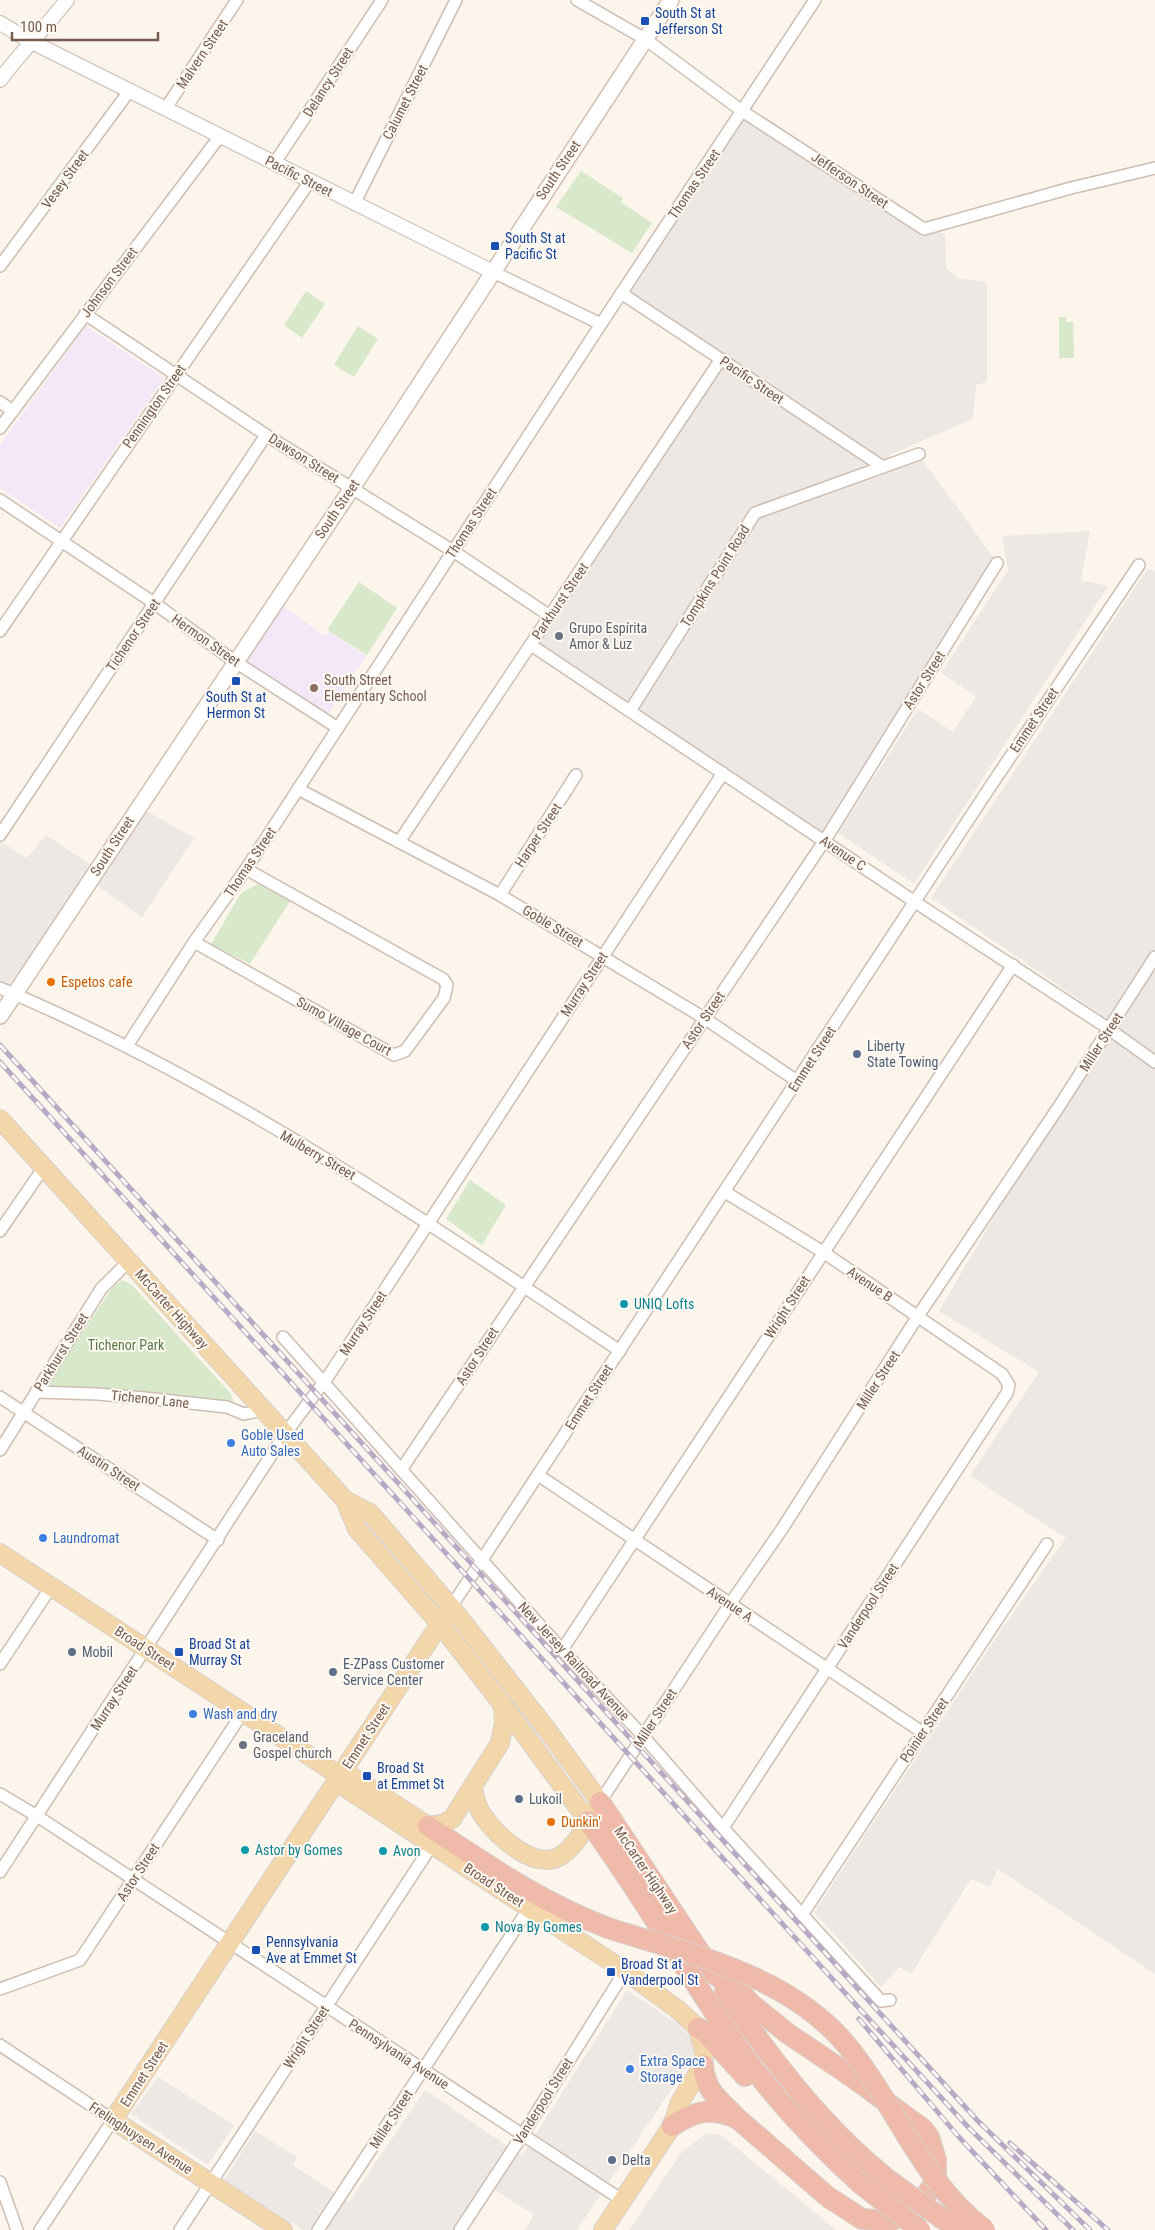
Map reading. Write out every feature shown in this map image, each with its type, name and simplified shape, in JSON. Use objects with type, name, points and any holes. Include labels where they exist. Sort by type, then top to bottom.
[{"type":"highway","name":"McCarter Highway","points":[[600,1802],[668,1901],[714,1974],[800,2095],[834,2132],[867,2162],[887,2179],[958,2230]]},
{"type":"highway","name":"McCarter Highway","points":[[588,1821],[750,2064],[787,2110],[861,2184],[920,2230]]},
{"type":"highway","points":[[430,1836],[562,1909],[608,1928],[760,1980],[809,2011],[849,2047],[938,2182],[958,2205],[985,2230]]},
{"type":"highway","points":[[703,2065],[704,2080],[710,2091],[738,2119],[828,2197],[862,2219],[890,2221],[903,2216],[915,2210],[932,2187],[936,2173],[936,2160],[929,2137],[923,2129],[871,2090],[787,2033],[750,2003],[738,1989],[714,1974]]},
{"type":"highway","points":[[698,2028],[705,2032],[753,2085],[787,2110]]},
{"type":"highway","points":[[672,2126],[683,2118],[708,2111],[722,2112],[738,2119]]},
{"type":"main road","name":"South Street","points":[[0,1016],[234,661],[351,488],[491,271],[671,0]]},
{"type":"main road","name":"McCarter Highway","points":[[0,1119],[344,1500],[357,1529],[440,1624],[503,1705],[588,1821]]},
{"type":"main road","name":"McCarter Highway","points":[[344,1500],[370,1513],[451,1607],[600,1802]]},
{"type":"main road","name":"Broad Street","points":[[0,1553],[340,1776],[353,1777],[529,1908],[625,1971],[677,2009],[698,2028]]},
{"type":"main road","name":"Emmet Street","points":[[113,2120],[451,1607]]},
{"type":"main road","points":[[430,1836],[442,1824],[452,1818],[500,1743],[504,1723],[503,1705]]},
{"type":"main road","points":[[472,1787],[478,1808],[490,1824],[526,1855],[536,1859],[546,1860],[561,1855],[573,1843],[600,1802]]},
{"type":"main road","points":[[603,2230],[672,2126],[680,2102],[703,2065],[704,2053],[698,2028]]},
{"type":"main road","name":"Frelinghuysen Avenue","points":[[113,2120],[283,2230]]},
{"type":"street","points":[[0,80],[24,49],[41,34],[66,0]]},
{"type":"street","name":"Malvern Street","points":[[166,108],[238,0]]},
{"type":"street","name":"Delancy Street","points":[[274,164],[382,0]]},
{"type":"street","name":"Calumet Street","points":[[354,204],[456,0]]},
{"type":"street","name":"Jefferson Street","points":[[577,0],[645,39],[742,111],[924,228],[1071,188],[1155,168]]},
{"type":"street","name":"Thomas Street","points":[[127,1046],[194,942],[246,869],[600,324],[816,0]]},
{"type":"street","name":"Pacific Street","points":[[0,23],[32,42],[274,164],[600,324]]},
{"type":"street","name":"Vesey Street","points":[[0,266],[130,90]]},
{"type":"street","name":"Johnson Street","points":[[0,428],[220,136]]},
{"type":"street","name":"Pennington Street","points":[[0,631],[61,540],[310,182]]},
{"type":"street","name":"Pacific Street","points":[[621,293],[883,467]]},
{"type":"street","name":"Dawson Street","points":[[85,314],[266,435],[454,551],[550,616]]},
{"type":"street","name":"Parkhurst Street","points":[[399,842],[721,359]]},
{"type":"street","points":[[0,402],[12,411]]},
{"type":"street","name":"Tichenor Street","points":[[0,835],[266,435]]},
{"type":"street","name":"Tompkins Point Road","points":[[630,711],[755,513],[919,454]]},
{"type":"street","name":"Hermon Street","points":[[0,500],[154,603],[234,661],[338,728]]},
{"type":"street","name":"Astor Street","points":[[400,1470],[825,840],[997,563]]},
{"type":"street","name":"Emmet Street","points":[[451,1607],[1070,666],[1139,565]]},
{"type":"street","name":"Avenue C","points":[[531,645],[915,902],[1109,1029],[1155,1062]]},
{"type":"street","name":"Murray Street","points":[[0,1872],[218,1540],[285,1434],[324,1382],[602,955],[724,773]]},
{"type":"street","name":"Harper Street","points":[[500,894],[576,775]]},
{"type":"street","name":"Goble Street","points":[[298,789],[500,894],[704,1018],[797,1081]]},
{"type":"street","name":"Sumo Village Court","points":[[194,942],[394,1055],[405,1051],[444,998],[447,986],[443,979],[246,869]]},
{"type":"street","name":"Miller Street","points":[[600,1802],[730,1604],[782,1529],[918,1316],[1155,957]]},
{"type":"street","name":"Wright Street","points":[[562,1650],[1013,965]]},
{"type":"street","name":"Mulberry Street","points":[[0,988],[127,1046],[306,1147],[367,1183],[620,1351]]},
{"type":"street","points":[[0,1231],[44,1167]]},
{"type":"street","name":"Avenue B","points":[[725,1192],[823,1252],[1002,1374],[1009,1382]]},
{"type":"street","name":"Parkhurst Street","points":[[0,1450],[101,1289],[129,1261]]},
{"type":"street","name":"New Jersey Railroad Avenue","points":[[283,1337],[562,1650],[644,1736],[723,1828],[802,1915],[881,2001],[890,2000]]},
{"type":"street","name":"Vanderpool Street","points":[[723,1828],[1007,1393],[1009,1382]]},
{"type":"street","name":"Tichenor Lane","points":[[36,1392],[134,1398],[228,1407],[244,1414],[262,1410]]},
{"type":"street","name":"Austin Street","points":[[0,1397],[218,1540]]},
{"type":"street","name":"Avenue A","points":[[538,1475],[922,1732]]},
{"type":"street","name":"Poinier Street","points":[[802,1915],[1047,1544]]},
{"type":"street","points":[[0,1664],[51,1587]]},
{"type":"street","name":"Astor Street","points":[[0,1989],[80,1960],[243,1712]]},
{"type":"street","name":"Pennsylvania Avenue","points":[[0,1794],[37,1816],[622,2200]]},
{"type":"street","name":"Wright Street","points":[[180,2230],[326,2006],[430,1836]]},
{"type":"street","name":"Miller Street","points":[[318,2230],[529,1908]]},
{"type":"street","name":"Vanderpool Street","points":[[460,2230],[523,2134],[625,1971]]},
{"type":"street","name":"Frelinghuysen Avenue","points":[[0,2045],[113,2120]]},
{"type":"street","name":"Emmet Street","points":[[40,2230],[113,2120]]},
{"type":"street","points":[[0,2182],[17,2230]]},
{"type":"shaded area","points":[[746,113],[924,229],[945,234],[946,268],[958,278],[987,282],[987,382],[976,385],[973,419],[892,454],[883,466],[923,461],[999,565],[825,840],[531,645],[720,360],[621,293]]},
{"type":"shaded area","points":[[86,326],[164,378],[60,528],[0,488],[0,445]]},
{"type":"shaded area","points":[[1090,531],[1081,580],[1108,586],[914,884],[838,833],[918,709],[953,732],[976,696],[941,673],[1008,570],[1002,536]]},
{"type":"shaded area","points":[[1147,569],[1155,571],[1155,1974],[998,1869],[990,1887],[971,1879],[911,1974],[899,1967],[881,1987],[814,1912],[1001,1630],[1066,1538],[970,1476],[1039,1372],[939,1311],[1058,1108],[1109,1029],[1100,1014],[931,898]]},
{"type":"shaded area","name":"South Street Elementary School","points":[[277,602],[325,636],[329,632],[366,656],[325,719],[240,656]]},
{"type":"shaded area","points":[[143,809],[194,838],[142,917],[92,882],[0,995],[0,841],[27,858],[46,835],[100,871]]},
{"type":"shaded area","points":[[627,1990],[678,2024],[692,2039],[693,2057],[577,2230],[525,2230],[534,2215],[489,2186],[462,2230],[303,2230],[224,2180],[255,2131],[297,2157],[293,2165],[349,2202],[425,2090],[522,2156]]},
{"type":"shaded area","points":[[158,2077],[234,2125],[208,2165],[131,2114]]},
{"type":"shaded area","points":[[707,2133],[721,2135],[836,2230],[629,2230],[681,2153]]},
{"type":"green space","points":[[581,171],[623,198],[621,202],[652,223],[632,253],[556,207]]},
{"type":"green space","points":[[306,291],[325,304],[302,338],[284,325]]},
{"type":"green space","points":[[1059,317],[1066,317],[1066,322],[1073,322],[1074,358],[1059,358]]},
{"type":"green space","points":[[358,326],[378,339],[354,377],[334,365]]},
{"type":"green space","points":[[359,582],[397,608],[367,655],[327,630]]},
{"type":"green space","points":[[258,884],[290,901],[250,964],[211,944],[241,893]]},
{"type":"green space","points":[[470,1180],[506,1205],[482,1245],[446,1219]]},
{"type":"green space","name":"Tichenor Park","points":[[122,1280],[132,1285],[231,1394],[234,1404],[104,1388],[51,1387],[49,1383],[112,1288]]},
{"type":"railway","points":[[0,1045],[977,2120],[1090,2230]]},
{"type":"railway","points":[[0,1062],[969,2128],[1073,2230]]},
{"type":"railway","points":[[859,2019],[958,2136],[1046,2230]]},
{"type":"railway","points":[[1010,2143],[1108,2230]]},
{"type":"place","name":"South St at Jefferson St","points":[[645,21]]},
{"type":"place","name":"South St at Pacific St","points":[[495,246]]},
{"type":"place","name":"Grupo Espírita Amor & Luz","points":[[559,636]]},
{"type":"place","name":"South St at Hermon St","points":[[236,681]]},
{"type":"place","name":"South Street Elementary School","points":[[314,688]]},
{"type":"place","name":"Espetos cafe","points":[[51,982]]},
{"type":"place","name":"Liberty State Towing","points":[[857,1054]]},
{"type":"place","name":"UNIQ Lofts","points":[[624,1304]]},
{"type":"place","name":"Goble Used Auto Sales","points":[[231,1443]]},
{"type":"place","name":"Laundromat","points":[[43,1538]]},
{"type":"place","name":"Mobil","points":[[72,1652]]},
{"type":"place","name":"Broad St at Murray St","points":[[179,1652]]},
{"type":"place","name":"E-ZPass Customer Service Center","points":[[333,1672]]},
{"type":"place","name":"Wash and dry","points":[[193,1714]]},
{"type":"place","name":"Graceland Gospel church","points":[[243,1745]]},
{"type":"place","name":"Broad St at Emmet St","points":[[367,1776]]},
{"type":"place","name":"Lukoil","points":[[519,1799]]},
{"type":"place","name":"Dunkin'","points":[[551,1822]]},
{"type":"place","name":"Astor by Gomes","points":[[245,1850]]},
{"type":"place","name":"Avon","points":[[383,1851]]},
{"type":"place","name":"Nova By Gomes","points":[[485,1927]]},
{"type":"place","name":"Pennsylvania Ave at Emmet St","points":[[256,1950]]},
{"type":"place","name":"Broad St at Vanderpool St","points":[[611,1972]]},
{"type":"place","name":"Extra Space Storage","points":[[630,2069]]},
{"type":"place","name":"Delta","points":[[612,2160]]}]
